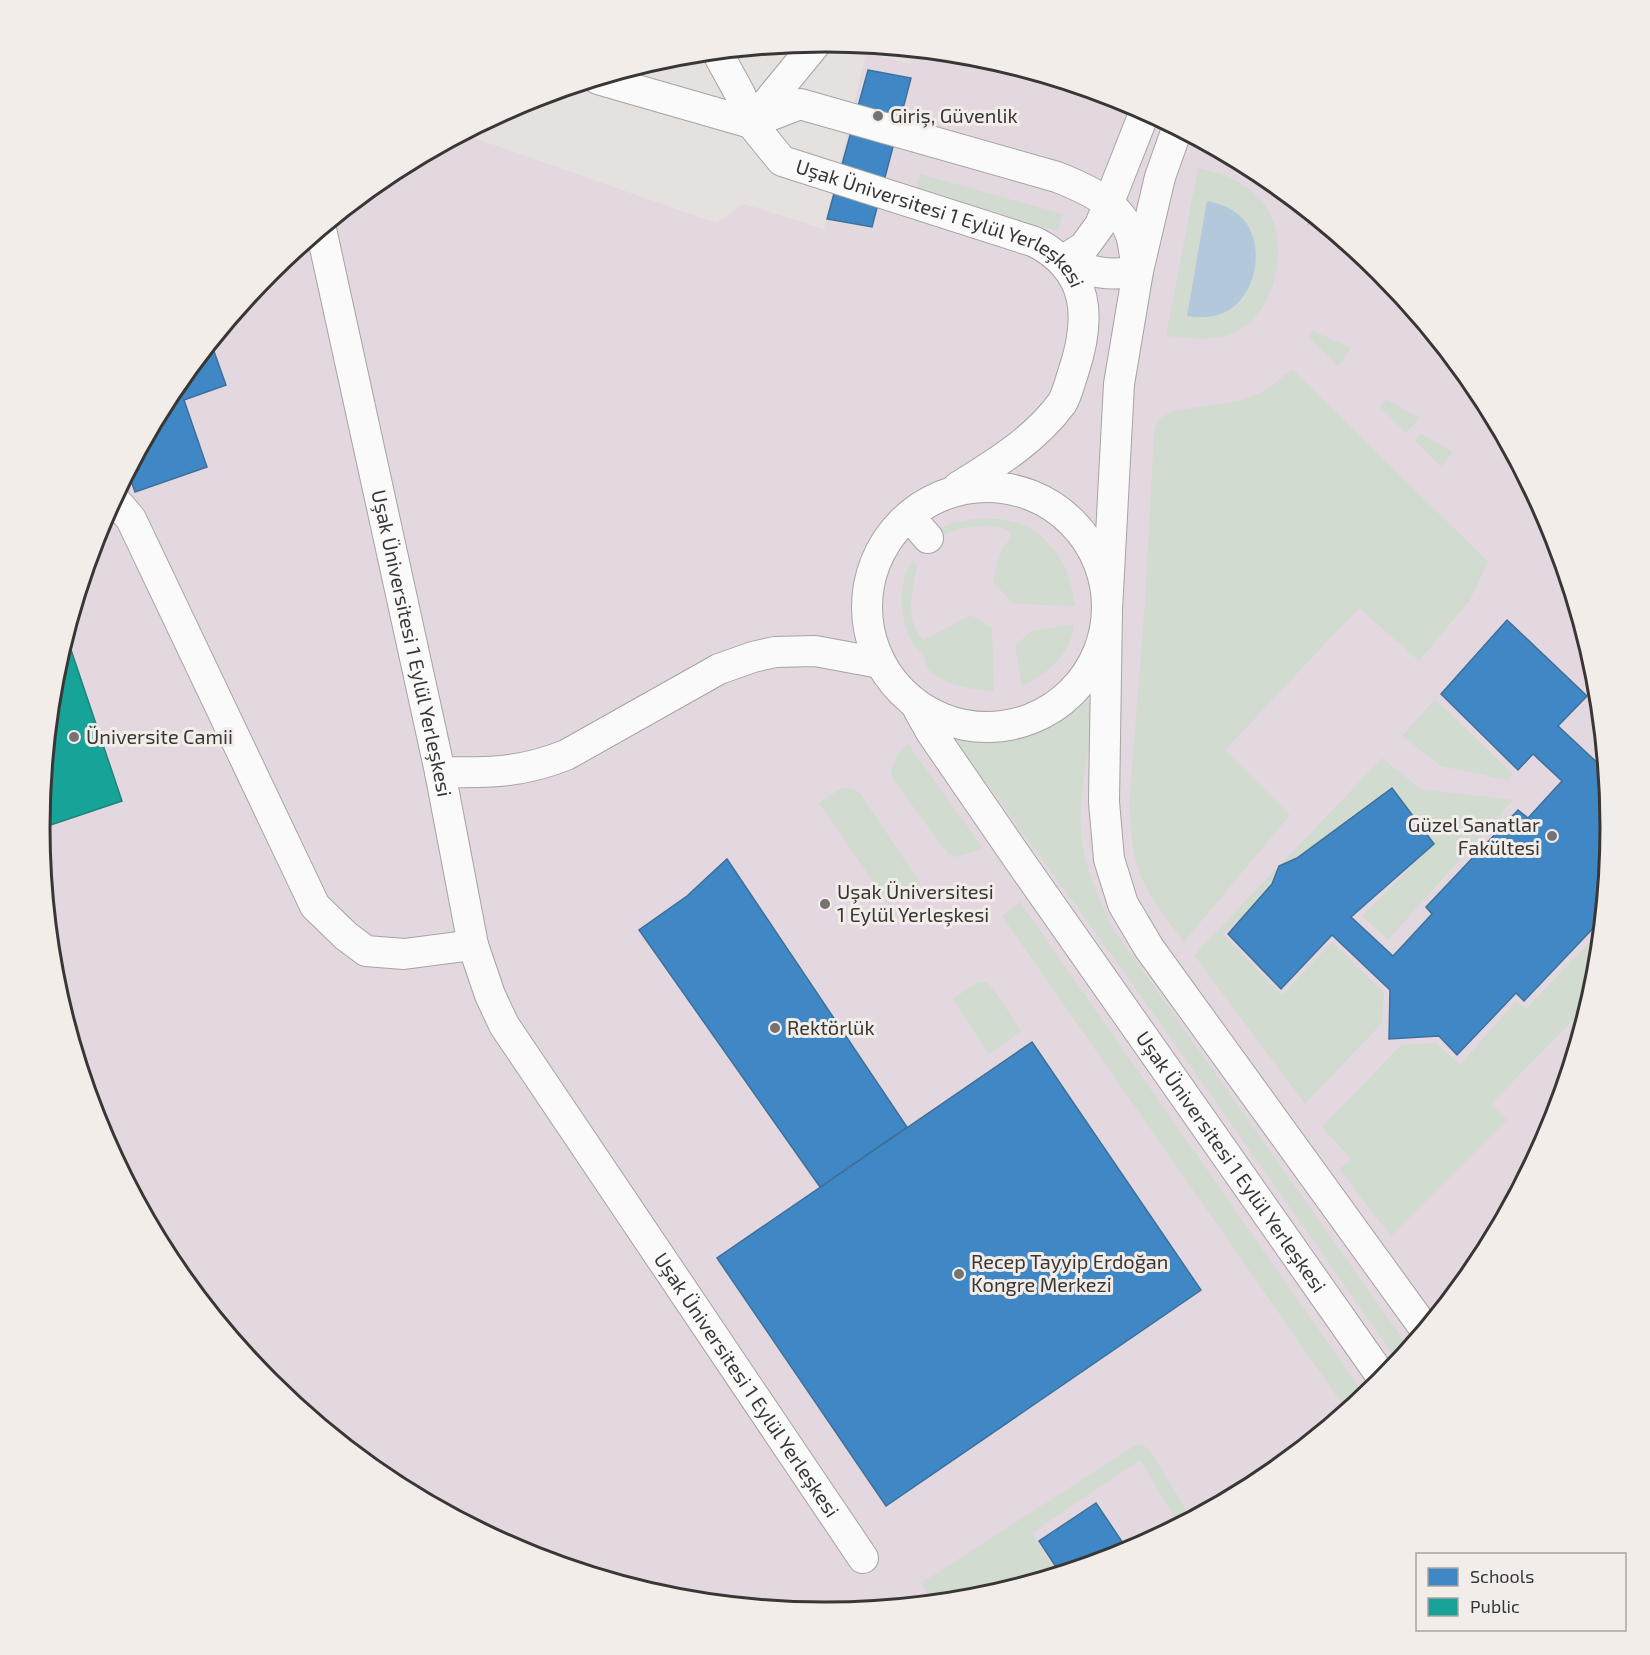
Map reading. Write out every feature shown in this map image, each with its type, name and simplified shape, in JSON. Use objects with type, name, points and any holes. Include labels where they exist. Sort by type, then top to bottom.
[{"type":"street","points":[[751,123],[809,53]]},
{"type":"street","points":[[721,59],[740,94],[751,123]]},
{"type":"street","points":[[610,82],[751,123]]},
{"type":"street","name":"Uşak Üniversitesi 1 Eylül Yerleşkesi","points":[[1138,271],[1132,237],[1123,220],[1110,204],[1086,189],[1058,177],[800,104],[751,123],[782,161],[1035,242],[1062,261],[1079,284],[1085,313],[1079,354],[1063,402],[1034,434],[1003,459],[953,491],[921,505],[919,527],[895,528],[877,558],[867,592],[868,627],[880,663],[890,679],[916,705],[931,732],[1378,1371]]},
{"type":"street","points":[[1062,261],[1084,247],[1100,225],[1141,120]]},
{"type":"street","name":"Uşak Üniversitesi 1 Eylül Yerleşkesi","points":[[1175,136],[1160,177],[1138,271],[1119,384],[1107,610],[1104,802],[1109,859],[1123,904],[1149,948],[1421,1323]]},
{"type":"street","name":"Uşak Üniversitesi 1 Eylül Yerleşkesi","points":[[323,237],[440,771],[473,945],[490,995],[504,1025],[863,1558]]},
{"type":"street","points":[[1062,261],[1091,272],[1116,275],[1138,271]]},
{"type":"street","name":"Uşak Üniversitesi 1 Eylül Yerleşkesi","points":[[916,705],[950,722],[986,728],[1023,723],[1056,706],[1083,680],[1101,647],[1107,610],[1102,572],[1085,537],[1058,509],[1023,492],[988,486],[953,491]]},
{"type":"street","points":[[120,506],[131,519],[315,906],[346,936],[366,951],[404,954],[473,945]]},
{"type":"street","points":[[440,771],[487,773],[540,765],[566,755],[719,669],[753,657],[775,652],[815,651],[880,663]]},
{"type":"path","points":[[1308,223],[1313,225]]},
{"type":"shaded area","name":"Uşak Üniversitesi 1 Eylül Yerleşkesi","points":[[866,54],[911,64],[916,58],[926,59],[1026,78],[1122,111],[1213,156],[1297,212],[1336,244],[1408,316],[1440,355],[1497,440],[1521,485],[1559,578],[1574,627],[1586,676],[1599,777],[1599,878],[1594,929],[1586,979],[1559,1077],[1521,1170],[1497,1215],[1440,1300],[1408,1339],[1336,1411],[1297,1443],[1213,1499],[1168,1523],[1122,1544],[1026,1577],[926,1596],[876,1601],[825,1603],[724,1596],[624,1577],[576,1562],[528,1544],[437,1499],[353,1443],[314,1411],[242,1339],[210,1300],[153,1215],[129,1170],[91,1077],[76,1028],[64,979],[51,878],[51,777],[56,726],[64,676],[91,578],[129,485],[153,440],[210,355],[242,316],[314,244],[353,212],[437,156],[472,137],[716,223],[744,204],[824,229]]},
{"type":"shaded area","points":[[1198,168],[1235,180],[1252,191],[1265,205],[1273,221],[1277,238],[1278,257],[1275,276],[1270,294],[1261,310],[1249,323],[1234,333],[1209,338],[1166,336]]},
{"type":"shaded area","points":[[920,174],[1063,214],[1058,231],[916,188]]},
{"type":"shaded area","points":[[1313,331],[1351,348],[1338,366],[1308,337]]},
{"type":"shaded area","points":[[1292,369],[1488,562],[1470,600],[1419,661],[1359,608],[1225,750],[1290,815],[1184,942],[1157,906],[1141,876],[1134,851],[1129,805],[1145,602],[1154,432],[1158,421],[1165,415],[1252,397],[1270,387]]},
{"type":"shaded area","points":[[1386,399],[1419,418],[1406,433],[1380,407]]},
{"type":"shaded area","points":[[1420,433],[1453,452],[1441,467],[1414,440]]},
{"type":"shaded area","points":[[979,518],[1016,522],[1029,527],[1041,536],[1056,552],[1065,568],[1075,606],[1014,604],[993,582],[1001,550],[1009,540],[1010,533],[1005,529],[978,526],[959,529],[944,535],[940,533],[940,529],[952,523]]},
{"type":"shaded area","points":[[912,562],[918,565],[911,604],[918,633],[924,640],[971,615],[992,628],[994,691],[953,684],[928,669],[924,657],[906,629],[902,610],[904,579]]},
{"type":"shaded area","points":[[1074,624],[1069,644],[1057,662],[1040,676],[1022,686],[1015,646],[1031,631]]},
{"type":"shaded area","points":[[1435,699],[1513,774],[1507,780],[1441,766],[1402,736]]},
{"type":"shaded area","points":[[1088,701],[1097,708],[1083,781],[1081,837],[1089,873],[1112,927],[1405,1342],[1393,1355],[1123,972],[954,740],[962,735],[981,739],[1014,738],[1044,728]]},
{"type":"shaded area","points":[[908,744],[983,848],[958,857],[948,854],[892,778],[893,763]]},
{"type":"shaded area","points":[[1382,758],[1421,789],[1513,800],[1388,940],[1362,916],[1434,844],[1392,788],[1223,934],[1282,995],[1332,942],[1384,993],[1382,1023],[1305,1104],[1194,955]]},
{"type":"shaded area","points":[[843,787],[859,792],[920,883],[889,905],[819,803]]},
{"type":"shaded area","points":[[1020,902],[1360,1389],[1343,1405],[1002,916]]},
{"type":"shaded area","points":[[1592,939],[1577,1016],[1491,1104],[1507,1120],[1391,1236],[1339,1169],[1351,1159],[1322,1127],[1401,1045],[1436,1043],[1460,1065],[1516,1001],[1526,1009]]},
{"type":"shaded area","points":[[977,982],[986,982],[994,990],[1021,1031],[989,1054],[953,999]]},
{"type":"shaded area","points":[[1136,1445],[1149,1449],[1188,1512],[1175,1519],[1140,1460],[1032,1533],[1054,1568],[976,1588],[929,1596],[921,1583]]},
{"type":"water","points":[[1207,201],[1227,208],[1244,220],[1255,244],[1254,271],[1250,285],[1234,306],[1214,316],[1187,316]]},
{"type":"building: Schools","name":"Giriş, Güvenlik","points":[[868,70],[911,78],[872,227],[827,219]]},
{"type":"building: Schools","points":[[214,351],[226,385],[184,400],[207,467],[135,492],[131,481],[153,440]]},
{"type":"building: Schools","name":"Güzel Sanatlar Fakültesi","points":[[1507,620],[1587,696],[1558,726],[1598,763],[1599,777],[1599,878],[1594,927],[1524,1001],[1516,993],[1457,1055],[1439,1036],[1389,1039],[1390,990],[1332,935],[1281,989],[1228,934],[1272,884],[1279,866],[1297,858],[1392,788],[1434,844],[1351,917],[1393,956],[1432,914],[1426,907],[1518,810],[1528,818],[1562,781],[1533,754],[1518,770],[1441,694]]},
{"type":"building: Schools","name":"Rektörlük","points":[[727,859],[907,1127],[820,1187],[639,930],[687,896]]},
{"type":"building: Schools","name":"Recep Tayyip Erdoğan Kongre Merkezi","points":[[1032,1042],[1201,1290],[886,1506],[717,1258]]},
{"type":"building: Schools","points":[[1096,1503],[1123,1543],[1056,1568],[1039,1541]]},
{"type":"building: Public","name":"Üniversite Camii","points":[[71,649],[122,801],[50,825],[51,777],[56,726]]},
{"type":"place","name":"Giriş, Güvenlik","points":[[878,116]]},
{"type":"place","name":"Üniversite Camii","points":[[74,737]]},
{"type":"place","name":"Güzel Sanatlar Fakültesi","points":[[1552,836]]},
{"type":"place","name":"Uşak Üniversitesi 1 Eylül Yerleşkesi","points":[[825,904]]},
{"type":"place","name":"Rektörlük","points":[[775,1028]]},
{"type":"place","name":"Recep Tayyip Erdoğan Kongre Merkezi","points":[[959,1274]]}]
